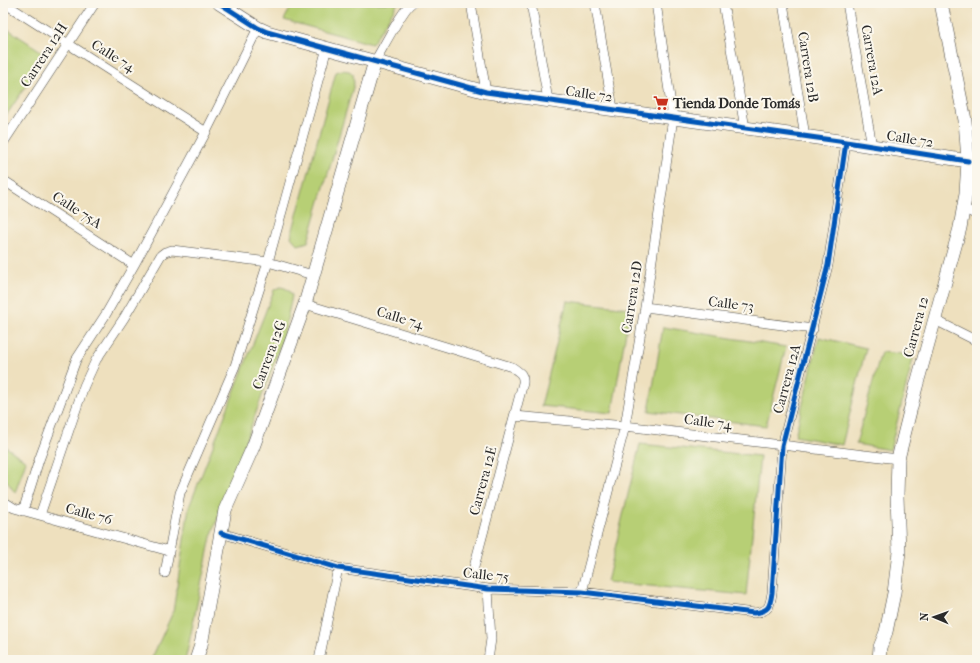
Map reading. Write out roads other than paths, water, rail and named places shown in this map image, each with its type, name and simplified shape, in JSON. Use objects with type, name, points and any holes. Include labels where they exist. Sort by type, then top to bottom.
[{"type":"street","name":"Calle 74","points":[[4,3],[206,132]]},
{"type":"street","name":"Carrera 12H","points":[[3,143],[95,3]]},
{"type":"street","name":"Calle 72","points":[[219,3],[258,28],[267,32],[486,92],[805,136],[968,161]]},
{"type":"street","points":[[375,61],[404,11],[412,3]]},
{"type":"street","points":[[471,3],[486,92]]},
{"type":"street","points":[[531,3],[548,100]]},
{"type":"street","points":[[595,3],[613,109]]},
{"type":"street","name":"Carrera 12D","points":[[582,592],[625,426],[645,307],[673,118],[656,3]]},
{"type":"street","points":[[723,3],[745,128]]},
{"type":"street","name":"Carrera 12B","points":[[783,3],[805,136]]},
{"type":"street","name":"Carrera 12A","points":[[847,3],[872,146]]},
{"type":"street","name":"Carrera 12","points":[[879,660],[880,647],[886,632],[894,593],[899,552],[897,496],[898,459],[960,228],[966,193],[968,161],[965,120],[941,3]]},
{"type":"street","points":[[973,3],[977,6]]},
{"type":"street","points":[[23,511],[39,460],[76,360],[106,314],[134,265],[206,132],[258,28]]},
{"type":"street","name":"Carrera 12G","points":[[165,573],[180,493],[235,366],[268,262],[327,48]]},
{"type":"street","name":"Carrera 12G","points":[[196,660],[202,645],[225,510],[253,447],[305,304],[375,61]]},
{"type":"street","name":"Carrera 12A","points":[[754,613],[762,612],[768,609],[771,603],[782,446],[813,329],[828,265],[846,142]]},
{"type":"street","name":"Calle 75A","points":[[3,180],[134,265]]},
{"type":"street","points":[[963,208],[977,215]]},
{"type":"street","points":[[40,515],[84,386],[96,360],[124,318],[161,254],[172,250],[268,262],[313,275]]},
{"type":"street","name":"Calle 74","points":[[305,304],[512,367],[521,372],[524,378],[523,383]]},
{"type":"street","name":"Calle 73","points":[[645,307],[813,329]]},
{"type":"street","points":[[935,320],[977,341]]},
{"type":"street","name":"Carrera 12E","points":[[470,586],[523,383]]},
{"type":"street","name":"Calle 74","points":[[515,416],[625,426],[898,459]]},
{"type":"street","name":"Calle 76","points":[[3,501],[14,508],[23,511],[169,551]]},
{"type":"street","name":"Calle 75","points":[[221,533],[338,568],[470,586],[488,590],[582,592],[754,613]]},
{"type":"street","points":[[319,660],[338,568]]},
{"type":"street","points":[[488,590],[491,639],[488,660]]},
{"type":"place","name":"Tienda Donde Tomás","points":[[661,103]]}]
